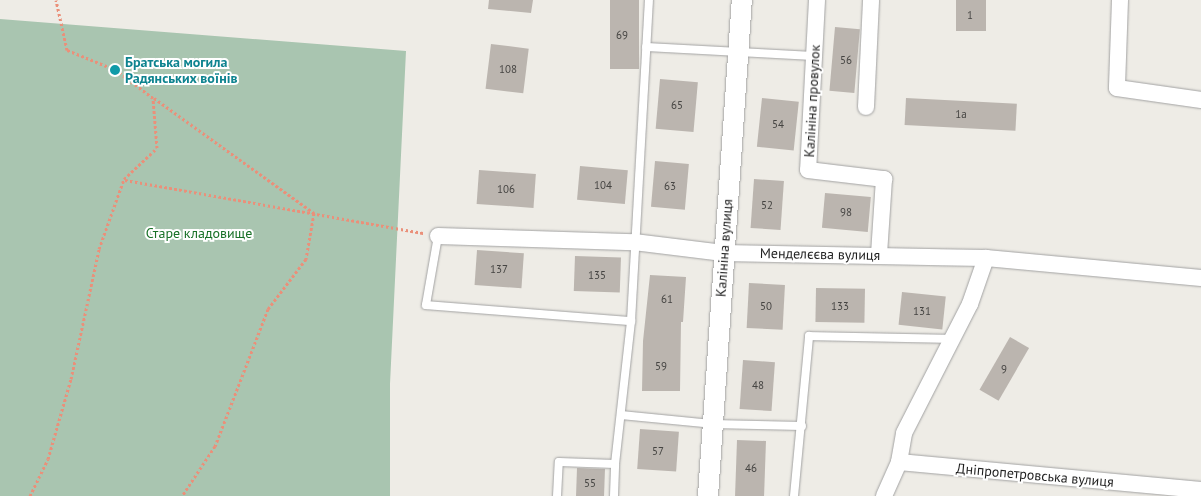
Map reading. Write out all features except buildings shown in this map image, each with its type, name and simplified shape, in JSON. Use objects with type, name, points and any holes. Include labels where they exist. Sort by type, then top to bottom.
[{"type":"street","name":"Калініна вулиця","points":[[708,496],[723,253],[742,0]]},
{"type":"street","name":"Калініна провулок","points":[[817,0],[808,170],[884,178],[879,255]]},
{"type":"street","points":[[866,107],[871,0]]},
{"type":"street","points":[[1120,0],[1117,88],[1201,100]]},
{"type":"street","name":"Менделєєва вулиця","points":[[438,236],[634,242],[723,253],[986,258],[1201,278]]},
{"type":"street","points":[[884,496],[899,462],[904,433],[980,280],[986,258]]},
{"type":"street","name":"Дніпропетровська вулиця","points":[[899,462],[1201,490]]},
{"type":"lane","points":[[614,496],[615,464],[631,321],[649,0]]},
{"type":"lane","points":[[646,47],[738,54],[814,56]]},
{"type":"lane","points":[[438,236],[426,305],[631,321]]},
{"type":"lane","points":[[794,496],[809,336],[952,339]]},
{"type":"lane","points":[[621,415],[712,424],[802,426]]},
{"type":"lane","points":[[557,496],[559,462],[615,464]]},
{"type":"path","points":[[56,0],[67,50],[116,70],[314,214]]},
{"type":"path","points":[[30,496],[48,459],[72,379],[99,249],[124,179],[157,148],[153,98]]},
{"type":"path","points":[[124,179],[438,236]]},
{"type":"path","points":[[182,496],[215,446],[268,309],[306,259],[314,214]]},
{"type":"green space","name":"Старе кладовище","points":[[0,19],[406,51],[390,384],[390,496],[0,496]]},
{"type":"place","name":"Братська могила Радянських воїнів","points":[[115,70]]}]
